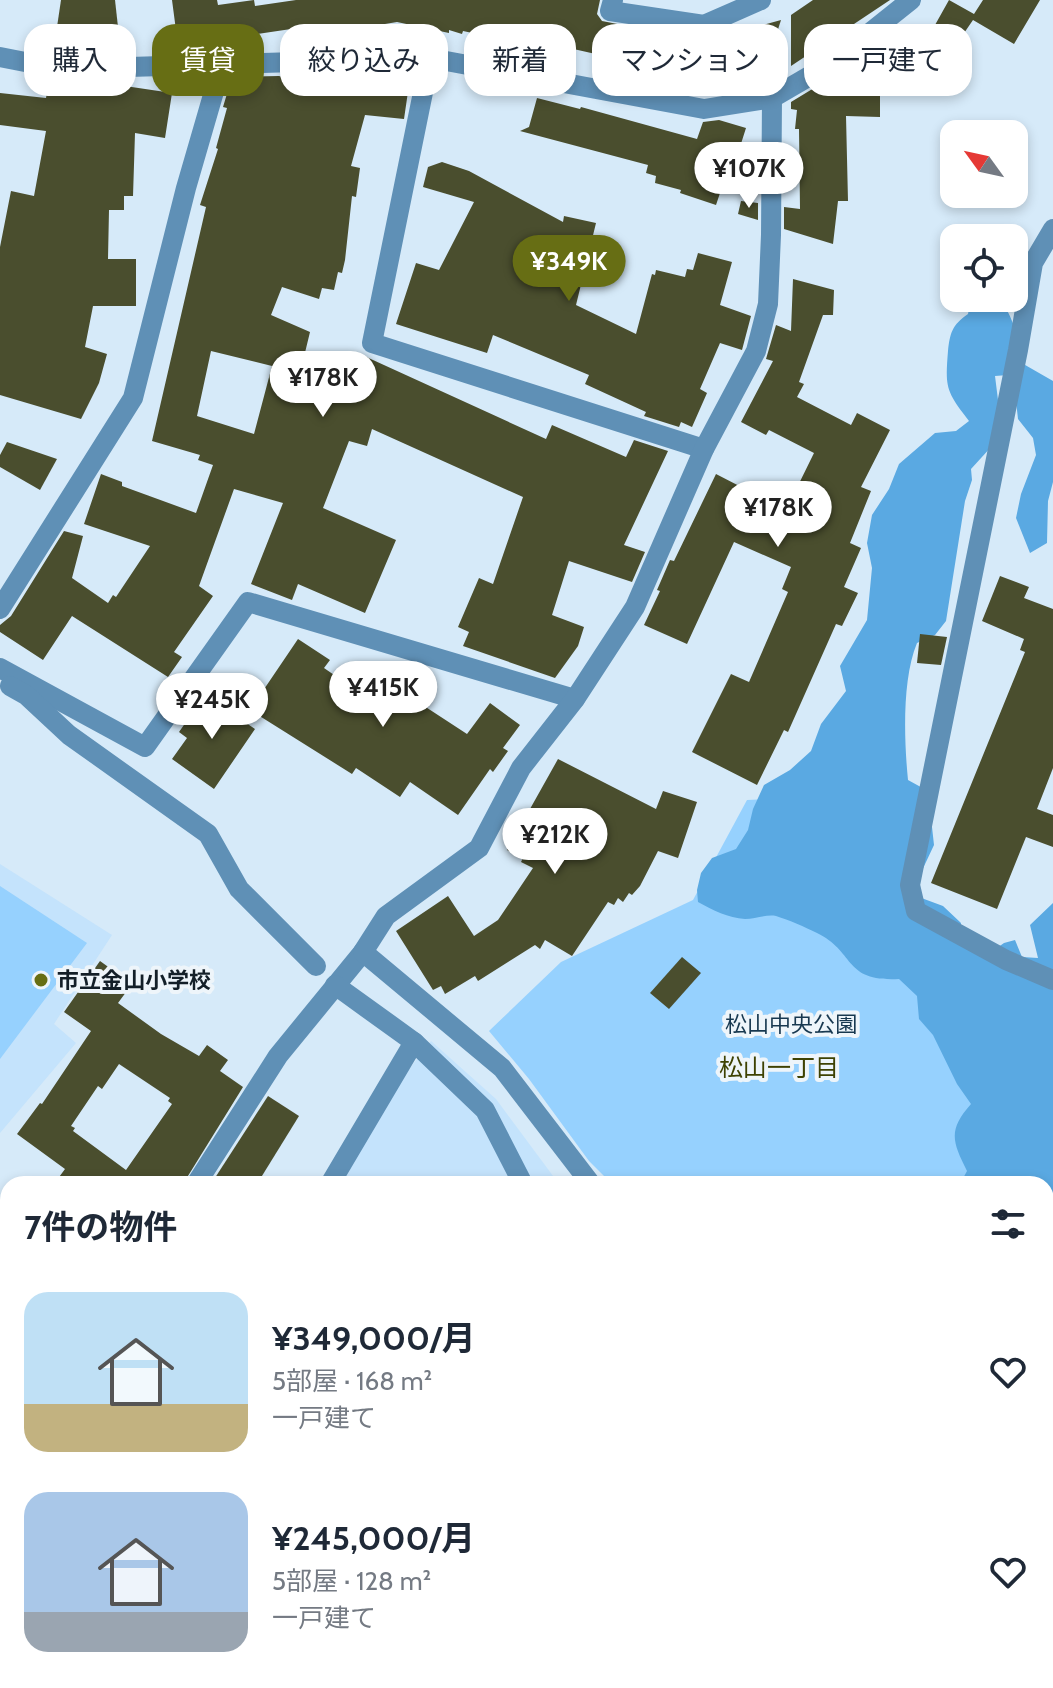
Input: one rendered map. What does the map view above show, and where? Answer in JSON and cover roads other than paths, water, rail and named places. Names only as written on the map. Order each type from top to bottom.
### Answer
[{"type":"street","points":[[613,0],[610,11],[704,25],[761,0]]},
{"type":"street","points":[[448,61],[704,109],[772,98],[832,63],[911,0]]},
{"type":"street","points":[[0,57],[61,69],[152,66]]},
{"type":"street","points":[[0,609],[133,398],[213,96]]},
{"type":"street","points":[[422,96],[372,343],[704,449]]},
{"type":"street","points":[[201,1176],[278,1056],[363,952],[386,916],[479,848],[521,768],[575,699],[635,607],[704,449],[756,351],[768,304],[772,98]]},
{"type":"street","points":[[1053,229],[1033,263],[910,885],[916,911],[1006,960],[1053,980]]},
{"type":"street","points":[[0,668],[145,747],[248,602],[575,699]]},
{"type":"street","points":[[0,680],[26,695],[69,735],[208,834],[239,889],[316,966]]},
{"type":"street","points":[[363,952],[502,1068],[585,1176]]},
{"type":"street","points":[[335,985],[414,1042],[485,1110],[519,1176]]},
{"type":"street","points":[[335,1176],[414,1042]]},
{"type":"place","name":"市立金山小学校","points":[[41,980]]},
{"type":"district","name":"松山一丁目","points":[[779,1068]]},
{"type":"park label","name":"松山中央公園","points":[[791,1024]]}]
